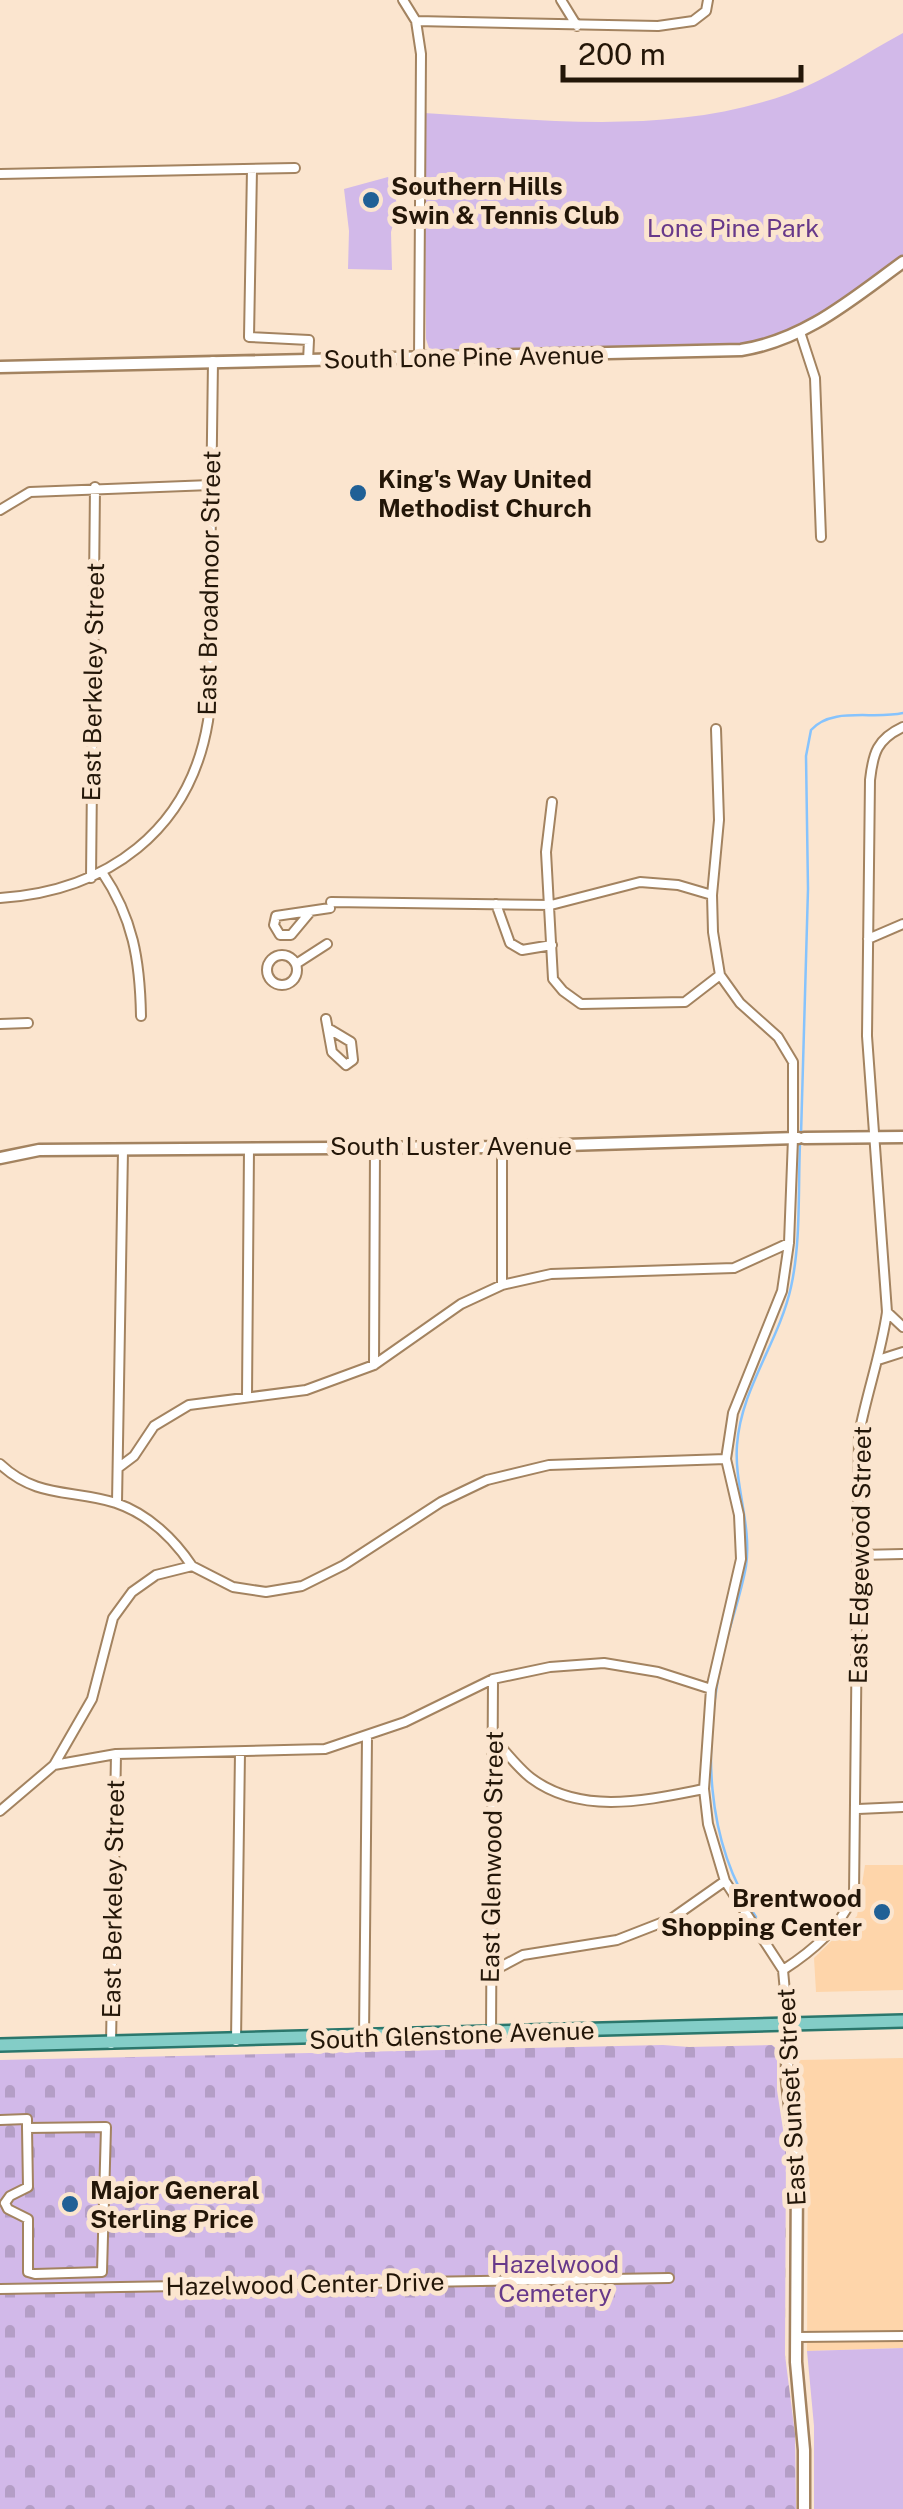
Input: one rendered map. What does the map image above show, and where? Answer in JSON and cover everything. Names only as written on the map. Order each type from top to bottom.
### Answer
[{"type":"main road","name":"South Lone Pine Avenue","points":[[0,367],[729,351],[766,345],[800,332],[903,262]]},
{"type":"main road","name":"South Luster Avenue","points":[[0,1158],[38,1150],[502,1148],[903,1137]]},
{"type":"main road","name":"South Glenstone Avenue","points":[[0,2046],[903,2022]]},
{"type":"main road","name":"East Sunset Street","points":[[788,2025],[787,2078],[797,2169],[796,2337],[804,2509]]},
{"type":"street","points":[[402,0],[416,21],[420,54],[419,359]]},
{"type":"street","points":[[561,0],[577,26]]},
{"type":"street","points":[[416,21],[658,26],[693,21],[706,11],[708,0]]},
{"type":"street","points":[[0,174],[296,168]]},
{"type":"street","points":[[252,169],[250,337],[309,340],[308,361]]},
{"type":"street","points":[[800,332],[816,387],[821,537]]},
{"type":"street","name":"East Broadmoor Street","points":[[0,898],[40,895],[73,886],[121,862],[150,838],[190,782],[208,720],[213,361]]},
{"type":"street","points":[[0,510],[30,492],[211,485]]},
{"type":"street","name":"East Berkeley Street","points":[[91,878],[94,487]]},
{"type":"street","name":"East Edgewood Street","points":[[784,1970],[814,1950],[845,1916],[854,1894],[858,1809],[859,1434],[887,1312],[867,1036],[872,754],[882,739],[903,728]]},
{"type":"street","points":[[552,802],[546,852],[554,980],[581,1004],[686,1002],[720,975],[712,932],[719,820],[716,729]]},
{"type":"street","points":[[102,872],[122,901],[134,942],[141,976],[141,1016]]},
{"type":"street","points":[[311,911],[290,935],[280,935],[274,925],[276,916],[330,905],[551,905],[640,882],[678,885],[712,895]]},
{"type":"street","points":[[496,904],[510,943],[522,950],[552,944]]},
{"type":"street","points":[[868,939],[903,924]]},
{"type":"street","points":[[296,964],[327,944]]},
{"type":"street","points":[[275,956],[287,956],[296,964],[296,976],[289,984],[277,985],[268,977],[267,966],[275,956]]},
{"type":"street","name":"East Sunset Street","points":[[720,975],[740,1003],[778,1036],[793,1062],[798,1138],[782,1291],[733,1413],[726,1458],[739,1515],[741,1559],[711,1689],[704,1789],[708,1824],[726,1881],[784,1970],[788,2025]]},
{"type":"street","points":[[326,1019],[331,1030]]},
{"type":"street","points":[[0,1024],[28,1023]]},
{"type":"street","points":[[374,1364],[376,1146]]},
{"type":"street","points":[[247,1396],[249,1148]]},
{"type":"street","points":[[502,1148],[502,1285]]},
{"type":"street","points":[[117,1504],[123,1150]]},
{"type":"street","points":[[118,1468],[134,1456],[154,1426],[189,1405],[306,1390],[374,1364],[461,1304],[502,1285],[551,1274],[734,1268],[789,1243]]},
{"type":"street","points":[[887,1312],[903,1327]]},
{"type":"street","points":[[878,1360],[903,1352]]},
{"type":"street","points":[[0,1464],[18,1481],[117,1504],[174,1540],[192,1566],[233,1587],[266,1592],[302,1586],[344,1566],[441,1502],[487,1480],[549,1466],[726,1458]]},
{"type":"street","points":[[859,1555],[903,1554]]},
{"type":"street","points":[[0,1811],[54,1765],[92,1699],[112,1618],[132,1592],[156,1575],[192,1566]]},
{"type":"street","points":[[54,1765],[116,1754],[325,1749],[367,1737],[494,1679],[550,1667],[604,1663],[658,1672],[711,1689]]},
{"type":"street","name":"East Glenwood Street","points":[[491,2035],[494,1679]]},
{"type":"street","points":[[364,2038],[367,1737]]},
{"type":"street","points":[[494,1739],[532,1778],[568,1798],[642,1802],[704,1789]]},
{"type":"street","points":[[236,2041],[240,1752]]},
{"type":"street","name":"East Berkeley Street","points":[[111,2044],[116,1754]]},
{"type":"street","points":[[858,1809],[903,1807]]},
{"type":"street","points":[[489,1973],[523,1955],[617,1940],[671,1919],[726,1881]]},
{"type":"street","points":[[0,2120],[106,2127],[102,2272],[28,2272],[28,2219],[2,2203],[28,2187],[27,2123]]},
{"type":"street","name":"Hazelwood Center Drive","points":[[0,2289],[669,2278]]},
{"type":"street","points":[[796,2337],[903,2336]]},
{"type":"shaded area","name":"Brentwood Shopping Center","points":[[865,1865],[903,1865],[903,1990],[816,1992],[814,1958],[857,1916]]},
{"type":"shaded area","points":[[903,2058],[903,2348],[807,2351],[808,2163],[799,2060]]},
{"type":"green space","name":"Lone Pine Park","points":[[903,33],[903,256],[838,305],[803,325],[747,345],[436,351],[429,348],[424,113],[608,122],[699,116],[744,107],[803,88]]},
{"type":"green space","points":[[388,177],[398,206],[391,232],[392,270],[348,269],[344,189]]},
{"type":"green space","name":"Hazelwood Cemetery","points":[[772,2045],[777,2049],[777,2090],[786,2149],[785,2355],[795,2434],[796,2509],[0,2509],[0,2060]]},
{"type":"green space","points":[[903,2348],[903,2509],[814,2509],[814,2426],[807,2351]]},
{"type":"waterway","points":[[801,1135],[808,889],[806,756],[811,730],[830,718],[903,713]]},
{"type":"waterway","points":[[756,1917],[726,1856],[717,1823],[712,1790],[712,1721],[723,1654],[746,1566],[747,1535],[737,1460],[740,1424],[791,1287],[798,1234],[800,1143]]},
{"type":"place","name":"Southern Hills Swin & Tennis Club","points":[[371,200]]},
{"type":"place","name":"King's Way United Methodist Church","points":[[358,493]]},
{"type":"place","name":"Brentwood Shopping Center","points":[[882,1912]]},
{"type":"place","name":"Major General Sterling Price","points":[[70,2204]]}]
